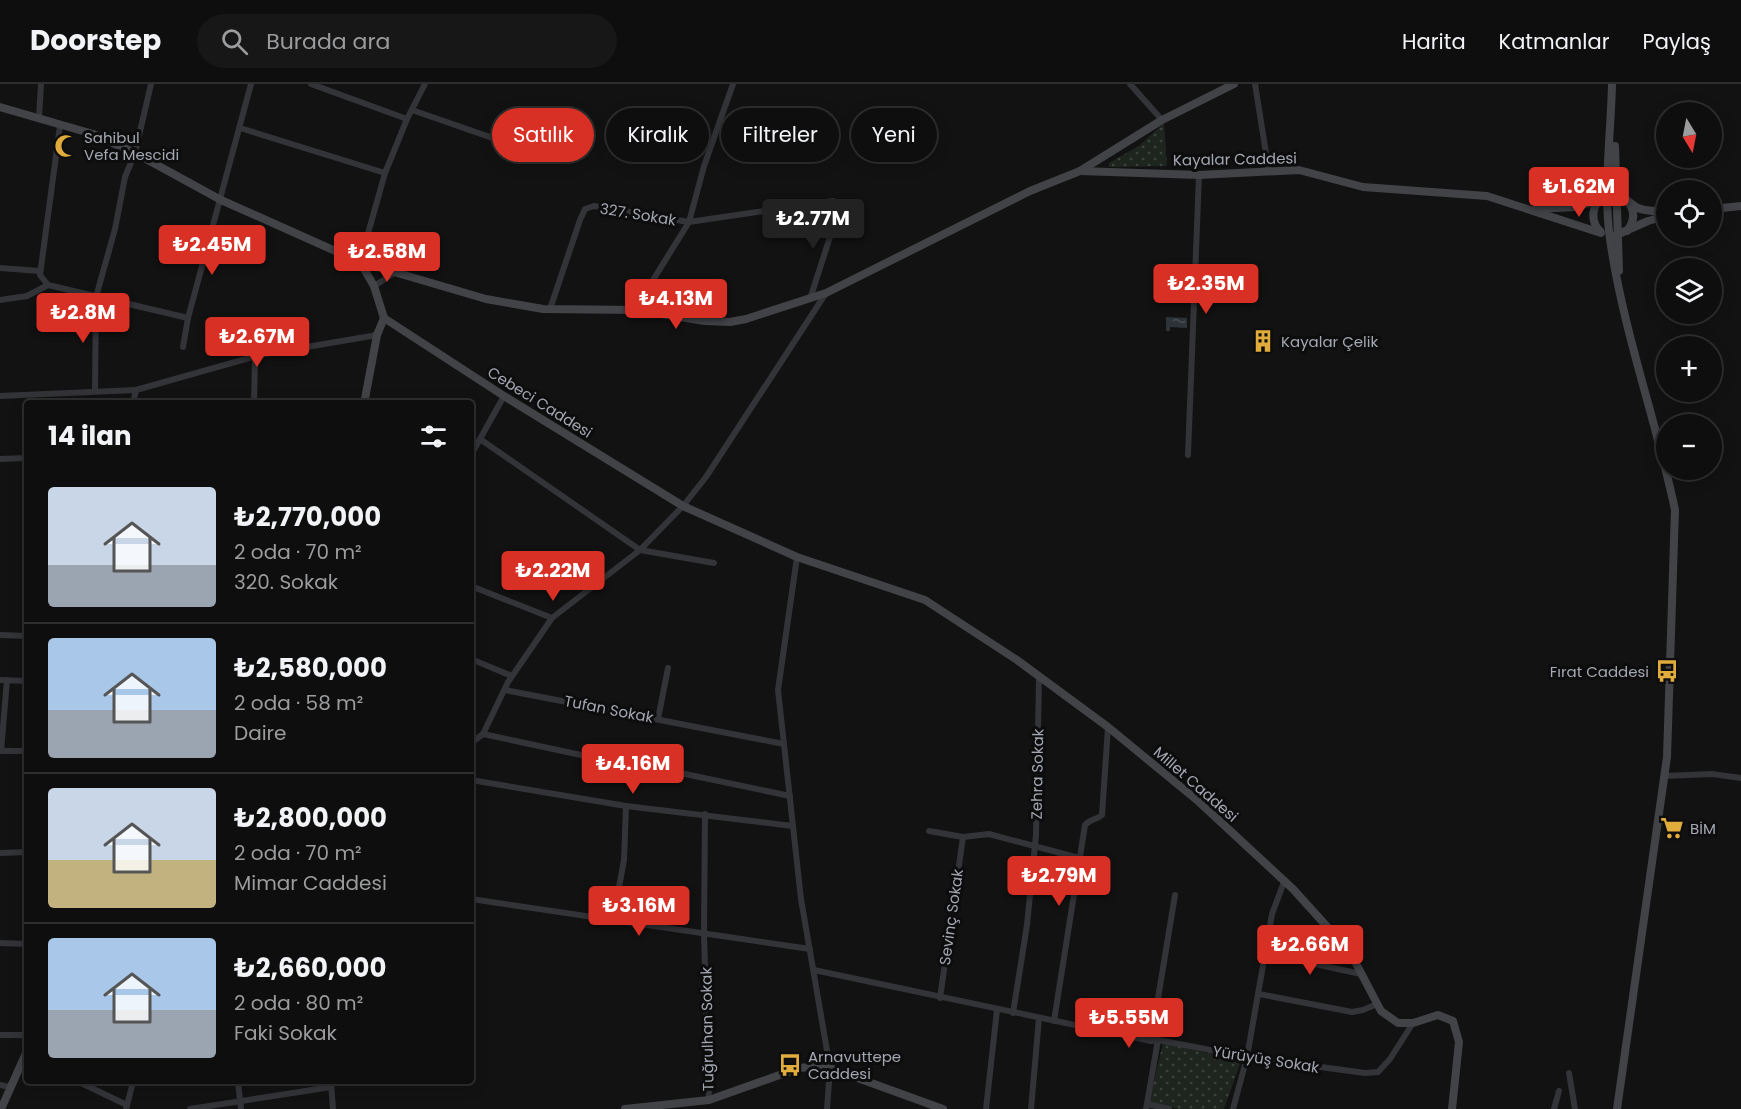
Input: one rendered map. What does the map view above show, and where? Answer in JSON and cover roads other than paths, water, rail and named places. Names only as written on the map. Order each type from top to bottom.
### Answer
[{"type":"street","points":[[39,118],[41,84]]},
{"type":"street","points":[[95,391],[96,297],[116,229],[125,177],[135,153],[151,84]]},
{"type":"street","points":[[183,347],[188,318],[252,84]]},
{"type":"street","points":[[311,84],[407,119]]},
{"type":"street","points":[[365,400],[376,335],[384,318],[374,286],[360,262],[385,173],[407,119],[425,84]]},
{"type":"street","points":[[628,310],[653,280],[689,222],[704,166],[733,84]]},
{"type":"street","points":[[1130,84],[1162,120]]},
{"type":"street","points":[[0,107],[93,134],[135,153],[221,200],[360,262],[486,299],[518,306],[550,309],[628,310],[705,321],[730,322],[826,293],[1030,191],[1080,171],[1162,120],[1234,84]]},
{"type":"street","points":[[1255,84],[1269,172]]},
{"type":"street","points":[[1613,84],[1609,197],[1619,298],[1664,458],[1675,510],[1667,747],[1617,1109]]},
{"type":"street","points":[[412,110],[492,138]]},
{"type":"street","points":[[60,126],[40,275],[48,285],[188,318]]},
{"type":"street","points":[[240,128],[385,173]]},
{"type":"street","name":"Kayalar Caddesi","points":[[1080,171],[1199,175],[1299,170],[1363,187],[1487,196],[1614,234]]},
{"type":"street","points":[[1188,455],[1199,175]]},
{"type":"street","points":[[1609,197],[1596,204],[1592,216],[1596,229],[1614,234],[1656,219]]},
{"type":"street","points":[[1530,209],[1575,207],[1609,197],[1626,200],[1644,210],[1656,211]]},
{"type":"street","points":[[1614,234],[1634,219],[1634,212],[1626,200]]},
{"type":"street","points":[[689,222],[826,201],[839,204],[810,299]]},
{"type":"street","name":"327. Sokak","points":[[550,309],[585,209],[594,206],[689,222]]},
{"type":"street","points":[[1722,208],[1741,206]]},
{"type":"street","points":[[0,268],[39,271]]},
{"type":"street","points":[[374,286],[396,271]]},
{"type":"street","points":[[0,300],[27,296],[48,285]]},
{"type":"street","points":[[474,741],[483,734],[512,676],[552,618],[640,550],[683,506],[706,477],[826,293]]},
{"type":"street","name":"Cebeci Caddesi","points":[[384,318],[504,396],[683,506],[797,557]]},
{"type":"street","points":[[0,396],[135,390],[255,357],[376,335]]},
{"type":"street","points":[[254,400],[255,357]]},
{"type":"street","points":[[134,400],[135,390]]},
{"type":"street","points":[[474,450],[504,396]]},
{"type":"street","points":[[480,439],[640,550],[714,563]]},
{"type":"street","points":[[0,459],[24,458]]},
{"type":"street","points":[[797,557],[778,690],[801,898],[831,1068],[827,1109]]},
{"type":"street","name":"Millet Caddesi","points":[[797,557],[925,600],[1017,660],[1108,727],[1198,801],[1284,882],[1350,952],[1381,1011],[1398,1023],[1413,1023]]},
{"type":"street","points":[[474,587],[552,618]]},
{"type":"street","points":[[0,636],[24,636]]},
{"type":"street","points":[[474,660],[512,676]]},
{"type":"street","points":[[658,719],[668,668]]},
{"type":"street","name":"Zehra Sokak","points":[[1012,1013],[1027,925],[1035,845],[1039,678]]},
{"type":"street","points":[[24,681],[4,680],[1,751],[24,751]]},
{"type":"street","name":"Tufan Sokak","points":[[505,690],[784,744]]},
{"type":"street","points":[[1054,1022],[1085,825],[1089,820],[1102,815],[1108,727]]},
{"type":"street","points":[[483,734],[632,766],[685,774],[790,796]]},
{"type":"street","points":[[1664,776],[1712,774],[1741,778]]},
{"type":"street","points":[[474,781],[626,806],[793,826]]},
{"type":"street","points":[[613,920],[624,860],[626,806]]},
{"type":"street","name":"Tuğrulhan Sokak","points":[[705,814],[704,934],[709,1100]]},
{"type":"street","points":[[929,831],[963,837],[989,834],[1079,858]]},
{"type":"street","name":"Sevinç Sokak","points":[[940,998],[963,837]]},
{"type":"street","points":[[0,853],[24,852]]},
{"type":"street","points":[[1233,1109],[1259,994],[1272,914],[1284,882]]},
{"type":"street","points":[[1169,1109],[1146,1106],[1175,896]]},
{"type":"street","points":[[474,899],[810,949]]},
{"type":"street","points":[[0,943],[24,944]]},
{"type":"street","points":[[1264,953],[1361,974]]},
{"type":"street","name":"Yürüyüş Sokak","points":[[813,970],[1154,1041],[1246,1057],[1365,1073],[1378,1072],[1390,1059],[1413,1023]]},
{"type":"street","points":[[1259,994],[1352,1012],[1377,1004]]},
{"type":"street","points":[[986,1109],[997,1010]]},
{"type":"street","points":[[1413,1023],[1438,1015],[1453,1022],[1459,1042],[1452,1109]]},
{"type":"street","points":[[1031,1109],[1039,1018]]},
{"type":"street","points":[[0,1035],[24,1035]]},
{"type":"street","points":[[1,1109],[5,1086],[24,1059]]},
{"type":"street","points":[[625,1109],[687,1106],[799,1068],[810,1067],[831,1068],[943,1109]]},
{"type":"street","points":[[1569,1073],[1575,1109]]},
{"type":"street","points":[[83,1084],[126,1107],[132,1084]]},
{"type":"street","points":[[238,1084],[241,1106]]},
{"type":"street","points":[[190,1109],[241,1106],[331,1084],[333,1109]]},
{"type":"street","points":[[1554,1109],[1559,1091]]},
{"type":"water","points":[[1166,317],[1187,318],[1187,328],[1170,327],[1170,331],[1166,331]]},
{"type":"place","name":"Sahibul Vefa Mescidi","points":[[66,146]]},
{"type":"place","name":"Kayalar Çelik","points":[[1263,341]]},
{"type":"place","name":"Fırat Caddesi","points":[[1667,671]]},
{"type":"place","name":"BİM","points":[[1672,828]]},
{"type":"place","name":"Arnavuttepe Caddesi","points":[[790,1065]]}]
